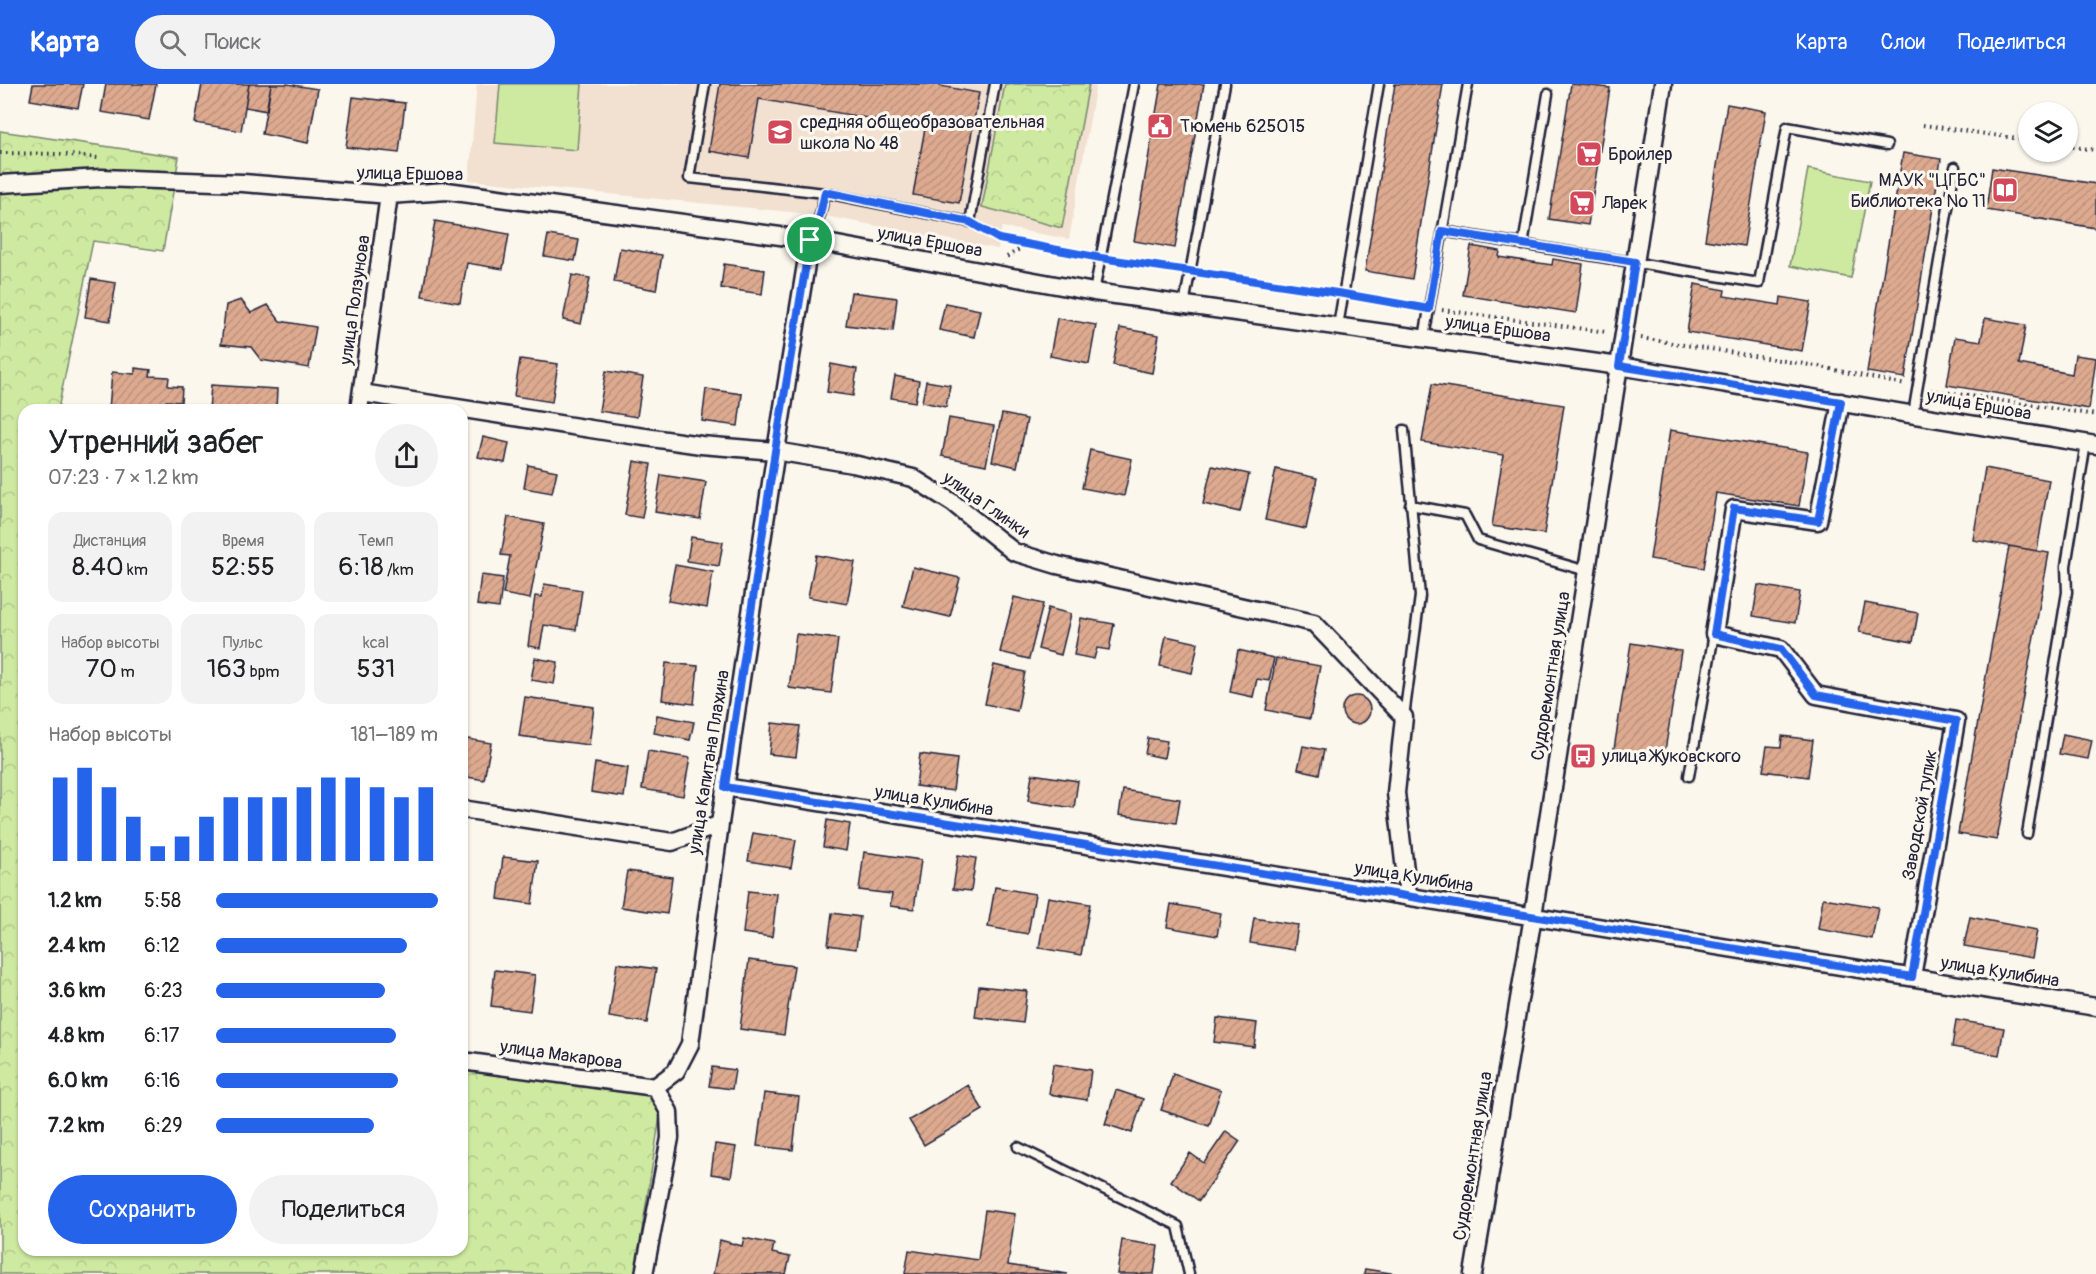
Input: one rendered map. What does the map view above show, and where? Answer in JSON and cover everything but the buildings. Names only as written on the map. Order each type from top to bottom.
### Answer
[{"type":"street","name":"Судоремонтная улица","points":[[1473,1274],[1533,916],[1663,84]]},
{"type":"street","name":"улица Ершова","points":[[0,184],[101,178],[243,183],[389,195],[447,191],[810,240],[1094,292],[1619,366],[2091,444]]},
{"type":"street","name":"улица Ползунова","points":[[360,401],[389,195]]},
{"type":"street","name":"улица Капитана Плахина","points":[[655,1087],[676,1071],[690,1044],[718,825],[810,240]]},
{"type":"street","name":"улица Глинки","points":[[360,401],[384,404]]},
{"type":"street","points":[[1714,634],[1734,508],[1818,521],[1841,402]]},
{"type":"street","name":"улица Глинки","points":[[468,415],[701,445],[775,451],[853,464],[913,478],[953,503],[1014,552],[1057,565],[1314,622],[1404,717]]},
{"type":"street","name":"Заводской тупик","points":[[1714,634],[1781,649],[1816,695],[1956,721],[1912,977]]},
{"type":"street","points":[[1404,717],[1396,793],[1408,896]]},
{"type":"street","name":"улица Кулибина","points":[[725,787],[2096,1007]]},
{"type":"street","points":[[468,810],[672,842],[718,825]]},
{"type":"street","name":"улица Макарова","points":[[468,1062],[655,1087]]},
{"type":"street","points":[[644,1274],[670,1138],[669,1112],[655,1087]]},
{"type":"lane","points":[[705,84],[689,178],[825,192],[970,222],[995,84]]},
{"type":"lane","points":[[1094,292],[1134,84]]},
{"type":"lane","points":[[1184,305],[1226,84]]},
{"type":"lane","points":[[1338,326],[1380,84]]},
{"type":"lane","points":[[1424,338],[1468,84]]},
{"type":"lane","points":[[1523,245],[1548,94]]},
{"type":"lane","points":[[1442,231],[1759,283],[1787,127],[1887,145]]},
{"type":"lane","points":[[1913,414],[1955,167]]},
{"type":"lane","points":[[810,240],[820,215],[825,192]]},
{"type":"lane","points":[[1404,430],[1420,596],[1404,717]]},
{"type":"lane","points":[[2027,834],[2067,592],[2066,566],[2091,444]]},
{"type":"lane","points":[[1410,505],[1465,515],[1478,540],[1587,571]]},
{"type":"lane","points":[[1689,776],[1714,634]]},
{"type":"lane","points":[[1018,1147],[1178,1226],[1189,1274]]},
{"type":"path","points":[[1923,125],[2018,139]]},
{"type":"path","points":[[2078,148],[2096,150]]},
{"type":"path","points":[[970,222],[999,239],[1101,258],[1429,309],[1624,335],[1816,366],[1917,388],[2096,415]]},
{"type":"shaded area","name":"средняя общеобразовательная школа № 48","points":[[477,84],[1096,84],[1069,239],[1002,227],[998,249],[820,215],[469,180]]},
{"type":"green space","points":[[500,84],[582,84],[577,150],[495,143]]},
{"type":"green space","points":[[1005,84],[1089,84],[1062,228],[982,207]]},
{"type":"green space","points":[[0,131],[179,157],[163,251],[93,241],[59,404],[18,404],[18,1256],[468,1256],[468,1067],[650,1093],[661,1110],[635,1274],[0,1274]]},
{"type":"green space","points":[[1808,169],[1870,181],[1851,278],[1790,266]]},
{"type":"place","name":"Тюмень 625015","points":[[1160,126]]},
{"type":"place","name":"средняя общеобразовательная школа № 48","points":[[780,132]]},
{"type":"place","name":"Бройлер","points":[[1589,154]]},
{"type":"place","name":"МАУК \"ЦГБС\" Библиотека № 11","points":[[2005,190]]},
{"type":"place","name":"Ларек","points":[[1582,203]]},
{"type":"place","name":"улица Жуковского","points":[[1583,756]]},
{"type":"route","points":[[825,192],[970,222],[999,239],[1101,258],[1429,309],[1442,231],[1635,262],[1619,366],[1841,402],[1818,521],[1734,508],[1714,634],[1781,649],[1816,695],[1956,721],[1912,977],[725,787],[775,451],[810,240],[820,215],[825,192]]}]
